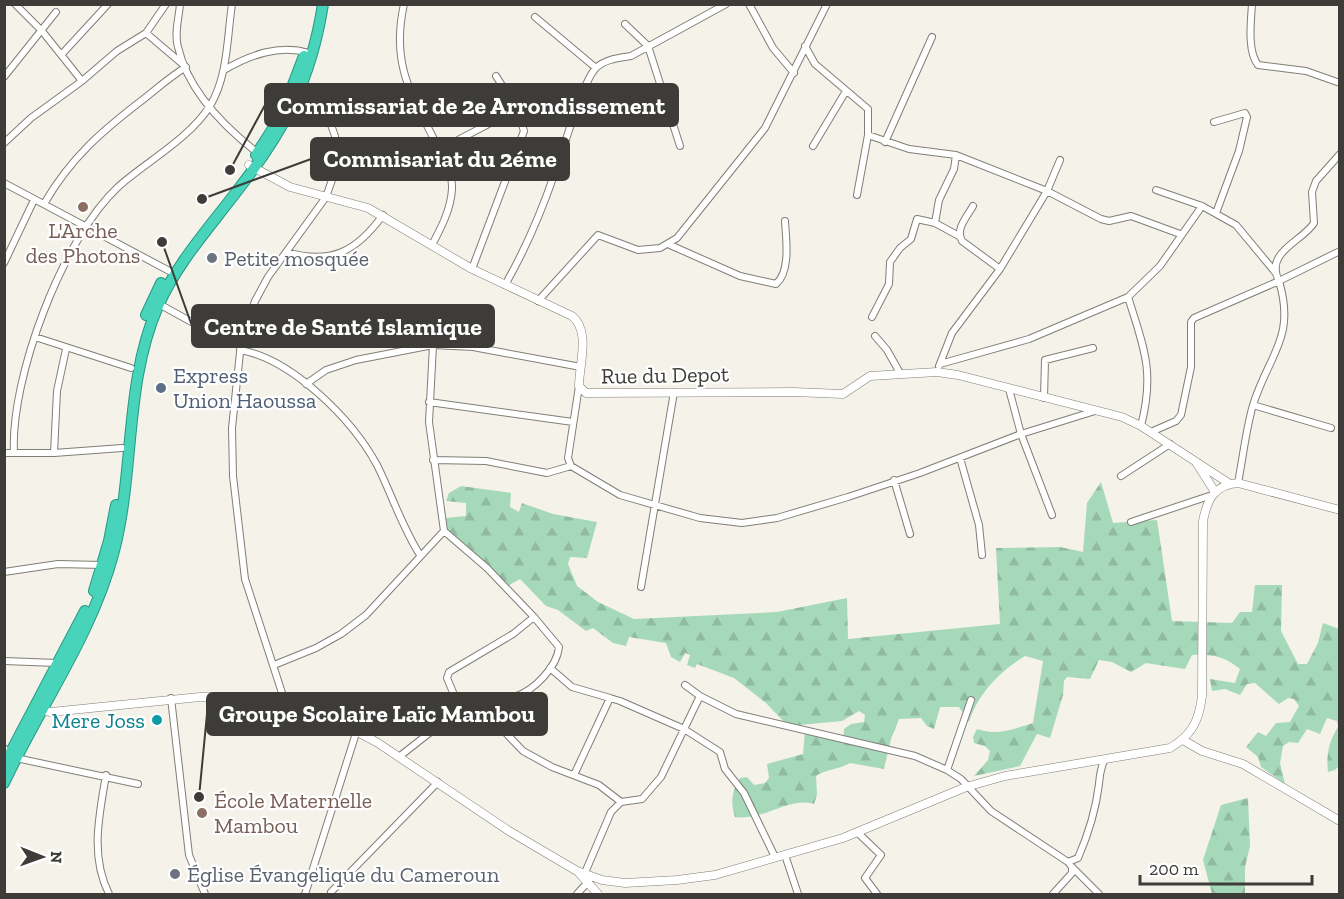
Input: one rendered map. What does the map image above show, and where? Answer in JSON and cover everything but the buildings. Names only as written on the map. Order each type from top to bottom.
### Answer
[{"type":"highway","points":[[260,155],[281,116],[309,53],[315,4]]},
{"type":"highway","points":[[125,449],[138,369],[172,272],[186,243],[252,167],[285,123],[298,98],[323,4]]},
{"type":"highway","points":[[4,783],[9,756],[60,665],[106,569],[117,522],[131,368],[148,311],[172,272]]},
{"type":"street","points":[[15,4],[42,31],[82,81]]},
{"type":"street","points":[[62,54],[108,4]]},
{"type":"street","points":[[4,143],[31,118],[82,81],[117,51],[146,33],[166,4]]},
{"type":"street","points":[[180,4],[177,45],[186,67],[209,108],[260,155]]},
{"type":"street","points":[[14,453],[16,401],[23,371],[76,241],[117,189],[181,137],[209,108],[224,70],[232,4]]},
{"type":"street","points":[[404,4],[398,39],[401,64],[414,101],[447,163],[452,189],[444,221],[432,245]]},
{"type":"street","points":[[505,285],[526,245],[554,178],[585,88],[596,68],[613,58],[631,56],[726,4]]},
{"type":"street","points":[[749,4],[773,48],[794,73]]},
{"type":"street","points":[[670,245],[765,128],[827,4]]},
{"type":"street","points":[[1252,4],[1251,30],[1254,60],[1258,65],[1306,71],[1340,83]]},
{"type":"street","points":[[4,77],[56,12]]},
{"type":"street","points":[[535,17],[596,68]]},
{"type":"street","points":[[625,24],[648,46],[680,146]]},
{"type":"street","points":[[146,33],[186,67]]},
{"type":"street","points":[[885,142],[932,37]]},
{"type":"street","points":[[805,46],[814,64],[868,109],[868,135],[857,195]]},
{"type":"street","points":[[224,70],[240,59],[253,55],[287,49],[309,53]]},
{"type":"street","points":[[44,204],[74,160],[106,126],[186,67]]},
{"type":"street","points":[[471,268],[523,137],[523,122],[496,76]]},
{"type":"street","points":[[813,146],[846,91]]},
{"type":"street","points":[[284,699],[251,601],[238,537],[232,428],[240,347],[255,301],[286,252],[326,197],[336,164],[335,136],[325,114],[298,98]]},
{"type":"street","points":[[439,150],[479,127],[517,110]]},
{"type":"street","points":[[1214,122],[1245,113],[1247,117],[1239,151],[1216,213]]},
{"type":"street","points":[[868,135],[885,142],[956,155],[1047,191],[1101,219],[1109,221],[1131,216],[1180,234]]},
{"type":"street","points":[[1275,272],[1277,260],[1282,251],[1314,223],[1314,187],[1340,154]]},
{"type":"street","points":[[935,223],[939,200],[954,169],[956,155]]},
{"type":"street","points":[[938,368],[952,333],[1000,269],[1047,191],[1060,160]]},
{"type":"street","name":"Rue du Depot","points":[[252,167],[290,187],[368,208],[471,268],[572,316],[580,325],[579,386],[586,393],[595,395],[674,392],[843,394],[870,376],[938,368],[1009,389],[1122,417],[1141,426],[1196,462],[1207,466],[1234,483]]},
{"type":"street","points":[[4,183],[172,272]]},
{"type":"street","points":[[1156,190],[1202,206],[1236,225],[1275,272],[1286,304],[1286,323],[1253,405],[1234,483]]},
{"type":"street","points":[[4,263],[34,200]]},
{"type":"street","points":[[959,236],[960,228],[973,206]]},
{"type":"street","points":[[938,368],[1029,339],[1128,297],[1160,266],[1180,234],[1202,206]]},
{"type":"street","points":[[286,252],[321,258],[339,255],[369,235],[383,216]]},
{"type":"street","points":[[872,317],[889,284],[890,262],[900,248],[911,239],[915,221],[919,219],[935,223],[959,236],[962,241],[1000,269]]},
{"type":"street","points":[[538,301],[598,235],[638,250],[670,245],[740,276],[776,284],[783,272],[786,256],[785,221]]},
{"type":"street","points":[[1151,432],[1181,416],[1191,367],[1191,322],[1194,318],[1279,281],[1340,251]]},
{"type":"street","points":[[1128,297],[1149,369],[1148,398],[1141,426]]},
{"type":"street","points":[[159,304],[263,357],[306,384],[364,444],[420,555]]},
{"type":"street","points":[[875,336],[887,350],[900,373]]},
{"type":"street","points":[[35,337],[66,349],[131,368]]},
{"type":"street","points":[[306,384],[326,369],[356,360],[433,345],[473,346],[581,368]]},
{"type":"street","points":[[400,756],[460,709],[489,696],[512,698],[536,684],[558,657],[559,646],[487,568],[444,531],[433,460],[429,402],[433,345]]},
{"type":"street","points":[[1044,398],[1045,360],[1092,348]]},
{"type":"street","points":[[54,453],[57,391],[66,349]]},
{"type":"street","points":[[579,386],[568,458],[571,466],[620,495],[700,518],[742,523],[777,518],[960,458],[1021,434],[1095,411]]},
{"type":"street","points":[[1009,389],[1021,434],[1052,515]]},
{"type":"street","points":[[641,587],[674,392]]},
{"type":"street","points":[[429,402],[573,422]]},
{"type":"street","points":[[1253,405],[1331,428]]},
{"type":"street","points":[[1121,476],[1170,444]]},
{"type":"street","points":[[4,453],[125,449]]},
{"type":"street","points":[[960,458],[979,525],[982,555]]},
{"type":"street","points":[[433,460],[486,461],[547,473],[571,466]]},
{"type":"street","points":[[583,877],[625,883],[715,875],[857,832],[966,787],[1005,776],[1170,748],[1183,740],[1200,717],[1203,651],[1203,521],[1212,494],[1196,462]]},
{"type":"street","points":[[894,480],[910,534]]},
{"type":"street","points":[[1131,522],[1212,494],[1234,483],[1340,510]]},
{"type":"street","points":[[274,665],[316,648],[341,634],[366,615],[420,555],[430,549],[444,531]]},
{"type":"street","points":[[4,572],[58,564],[106,569]]},
{"type":"street","points":[[460,709],[447,678],[449,672],[534,617]]},
{"type":"street","points":[[4,660],[60,665]]},
{"type":"street","points":[[550,668],[572,687],[609,698],[684,729],[720,752],[725,769],[744,793],[775,857]]},
{"type":"street","points":[[685,685],[700,696],[736,714],[915,756],[947,770],[961,779],[966,787],[991,811],[1070,864],[1099,894]]},
{"type":"street","points":[[577,894],[611,812],[621,802],[642,799],[661,777],[700,696]]},
{"type":"street","points":[[36,710],[171,698],[267,697],[308,705],[357,730],[400,756],[509,831],[583,877],[598,894]]},
{"type":"street","points":[[171,698],[189,855],[205,894]]},
{"type":"street","points":[[574,775],[609,698]]},
{"type":"street","points":[[483,699],[500,726],[523,751],[552,767],[599,785],[621,802]]},
{"type":"street","points":[[947,770],[971,700]]},
{"type":"street","points":[[305,894],[357,730]]},
{"type":"street","points":[[1183,740],[1202,752],[1243,764],[1340,821]]},
{"type":"street","points":[[9,756],[138,784]]},
{"type":"street","points":[[1070,864],[1078,858],[1088,835],[1100,784],[1099,773],[1104,761]]},
{"type":"street","points":[[105,775],[97,833],[97,855],[100,875],[109,894]]},
{"type":"street","points":[[331,892],[438,782]]},
{"type":"street","points":[[857,832],[880,855],[865,878],[876,894]]},
{"type":"street","points":[[785,855],[798,894]]},
{"type":"street","points":[[1054,894],[1072,873],[1070,864]]},
{"type":"green space","points":[[1101,482],[1113,523],[1157,520],[1172,621],[1232,623],[1240,612],[1252,612],[1255,585],[1282,585],[1281,631],[1298,664],[1307,664],[1318,643],[1323,623],[1339,629],[1339,766],[1335,770],[1328,772],[1327,760],[1330,743],[1338,727],[1337,721],[1327,718],[1320,734],[1307,729],[1298,743],[1289,742],[1283,746],[1280,763],[1285,784],[1261,767],[1258,757],[1246,747],[1258,732],[1266,736],[1276,723],[1290,722],[1299,706],[1294,699],[1288,698],[1279,704],[1255,683],[1247,684],[1240,695],[1225,689],[1212,691],[1210,679],[1235,683],[1240,669],[1223,659],[1192,655],[1185,669],[1146,663],[1131,672],[1112,662],[1099,660],[1090,679],[1067,677],[1064,681],[1063,695],[1050,738],[1037,734],[1020,766],[974,776],[988,760],[990,751],[985,746],[974,743],[973,737],[977,729],[998,732],[1033,723],[1043,661],[1025,656],[991,684],[978,702],[969,722],[959,707],[940,707],[934,729],[927,726],[921,718],[899,719],[891,739],[884,769],[850,763],[816,776],[817,795],[814,804],[795,803],[756,816],[735,817],[733,797],[740,778],[747,777],[754,785],[765,783],[769,778],[767,764],[803,754],[805,732],[843,740],[844,729],[851,724],[864,722],[865,715],[859,711],[842,721],[788,726],[766,703],[734,678],[697,664],[695,668],[687,665],[690,655],[685,653],[680,662],[671,657],[666,643],[629,637],[626,646],[613,643],[593,628],[586,631],[558,610],[546,606],[520,579],[506,587],[447,539],[445,518],[466,516],[466,503],[446,501],[449,493],[461,486],[511,493],[510,507],[519,512],[522,503],[553,514],[597,522],[587,558],[570,557],[568,564],[577,586],[598,602],[634,619],[777,612],[847,598],[848,639],[1000,624],[996,548],[1060,547],[1083,552],[1087,503]]},
{"type":"green space","points":[[1248,798],[1250,846],[1245,867],[1245,894],[1212,894],[1203,860],[1221,805]]},
{"type":"place","name":"Commissariat de 2e Arrondissement","points":[[230,170]]},
{"type":"place","name":"Commisariat du 2éme","points":[[202,199]]},
{"type":"place","name":"L'Arche des Photons","points":[[83,207]]},
{"type":"place","name":"Centre de Santé Islamique","points":[[162,242]]},
{"type":"place","name":"Petite mosquée","points":[[212,258]]},
{"type":"place","name":"Express Union Haoussa","points":[[161,388]]},
{"type":"place","name":"Mere Joss","points":[[157,720]]},
{"type":"place","name":"Groupe Scolaire Laïc Mambou","points":[[199,797]]},
{"type":"place","name":"École Maternelle Mambou","points":[[202,813]]},
{"type":"place","name":"Église Évangelique du Cameroun","points":[[175,874]]}]
